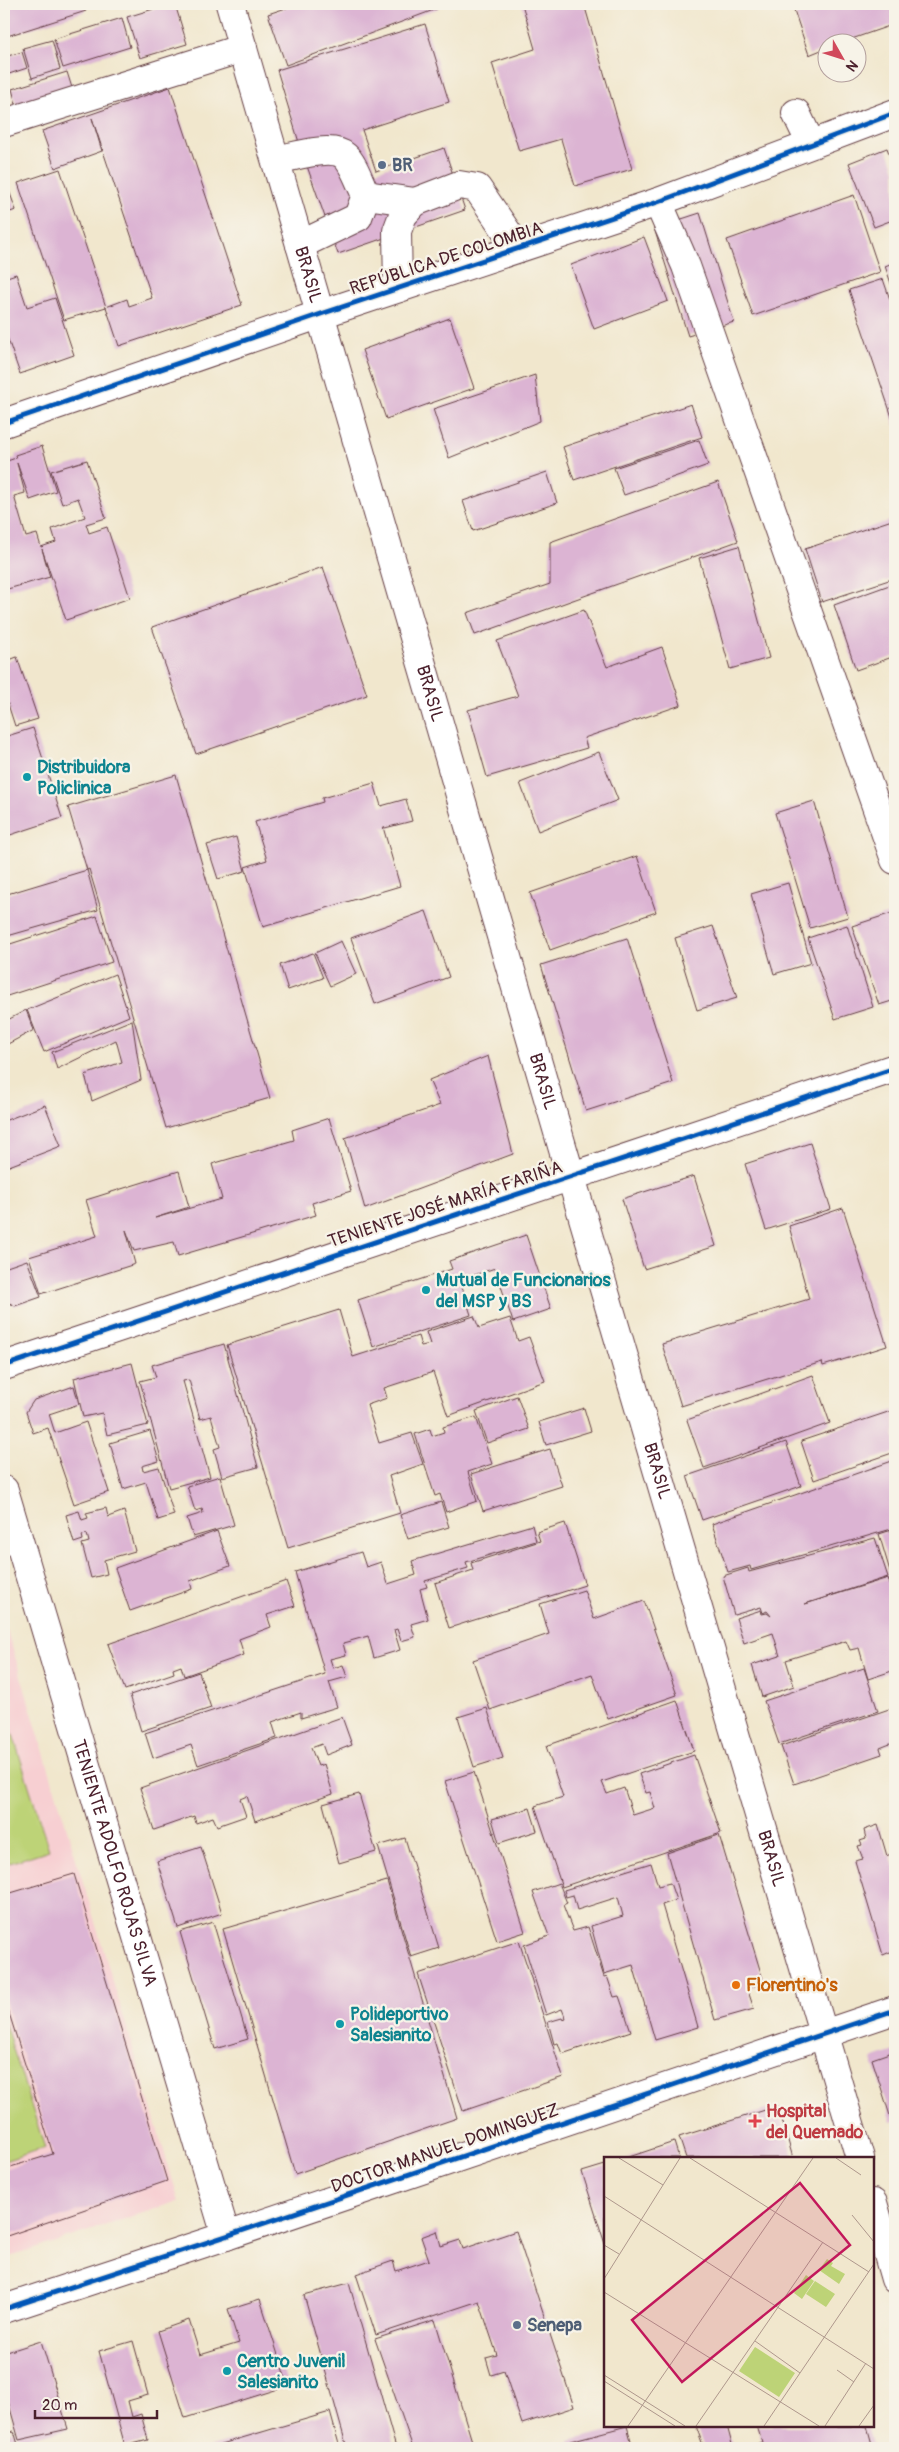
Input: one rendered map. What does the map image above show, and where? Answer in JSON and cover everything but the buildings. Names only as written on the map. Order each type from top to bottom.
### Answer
[{"type":"street","name":"BRASIL","points":[[230,4],[571,1177],[860,2157]]},
{"type":"street","points":[[4,123],[243,48]]},
{"type":"street","points":[[796,113],[811,144]]},
{"type":"street","name":"REPÚBLICA DE COLOMBIA","points":[[4,423],[320,314],[658,202],[895,113]]},
{"type":"street","points":[[276,160],[327,150],[337,152],[346,157],[366,195],[358,216],[300,245]]},
{"type":"street","points":[[398,288],[396,231],[403,215],[415,202],[459,185],[477,188],[518,248]]},
{"type":"street","points":[[366,195],[415,202]]},
{"type":"street","points":[[658,202],[686,266],[895,860]]},
{"type":"street","name":"TENIENTE JOSÉ MARÍA FARIÑA","points":[[4,1366],[895,1068]]},
{"type":"street","name":"TENIENTE ADOLFO ROJAS SILVA","points":[[4,1490],[226,2236]]},
{"type":"street","name":"DOCTOR MANUEL DOMINGUEZ","points":[[4,2309],[895,2010]]},
{"type":"street","points":[[874,2206],[895,2279]]},
{"type":"shaded area","points":[[4,1620],[179,2201],[4,2259]]},
{"type":"green space","points":[[4,1706],[49,1850],[4,1865]]},
{"type":"green space","points":[[4,2021],[45,2148],[4,2161]]},
{"type":"cycle path","points":[[4,423],[321,314],[658,202],[895,113]]},
{"type":"cycle path","points":[[4,1366],[895,1068]]},
{"type":"cycle path","points":[[4,2309],[895,2010]]},
{"type":"place","name":"BR","points":[[382,165]]},
{"type":"place","name":"Distribuidora Policlinica","points":[[27,777]]},
{"type":"place","name":"Mutual de Funcionarios del MSP y BS","points":[[426,1290]]},
{"type":"place","name":"Florentino's","points":[[736,1985]]},
{"type":"place","name":"Polideportivo Salesianito","points":[[340,2024]]},
{"type":"place","name":"Hospital del Quemado","points":[[755,2121]]},
{"type":"place","name":"Senepa","points":[[517,2325]]},
{"type":"place","name":"Centro Juvenil Salesianito","points":[[227,2371]]}]
